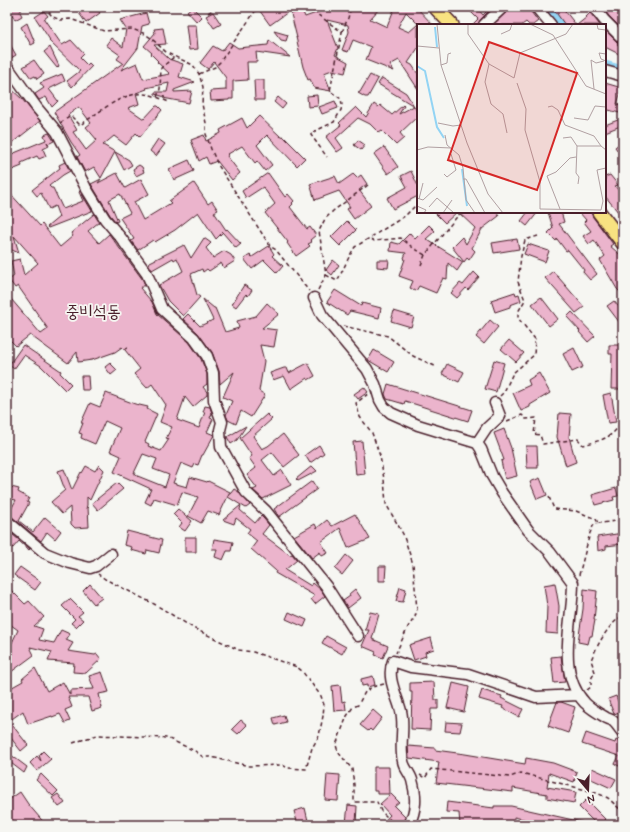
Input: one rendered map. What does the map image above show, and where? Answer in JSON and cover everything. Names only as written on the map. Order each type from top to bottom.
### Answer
[{"type":"main road","points":[[435,7],[451,24]]},
{"type":"main road","points":[[600,213],[623,244]]},
{"type":"street","points":[[485,24],[503,7]]},
{"type":"street","points":[[536,7],[550,24]]},
{"type":"street","points":[[594,7],[604,20],[623,39]]},
{"type":"street","points":[[7,66],[24,92],[57,132],[86,188],[105,219],[121,238],[146,274],[162,309],[194,338],[207,356],[213,373],[214,400],[222,422],[220,430],[221,447],[246,492],[266,511],[326,586],[358,636]]},
{"type":"street","points":[[606,71],[623,76]]},
{"type":"street","points":[[314,298],[327,322],[367,369],[384,407],[391,413],[418,425],[477,444],[481,449],[492,476],[502,494],[528,530],[550,552],[573,583],[568,634],[568,654],[570,672],[575,689],[586,704],[596,712],[613,721],[623,733]]},
{"type":"street","points":[[477,444],[487,428],[500,416],[495,403]]},
{"type":"street","points":[[7,521],[45,553],[70,564],[90,568],[96,566],[111,554]]},
{"type":"street","points":[[409,825],[416,805],[412,780],[402,760],[402,713],[392,682],[390,668],[393,661],[411,666],[468,674],[536,697],[578,695]]},
{"type":"path","points":[[44,7],[53,17],[61,20],[70,19],[104,32],[132,29],[143,33],[167,52],[193,65],[199,74],[203,87],[202,104],[206,123],[206,134],[218,166],[270,246],[276,250],[314,298],[326,275],[319,231],[325,219],[333,211],[368,185]]},
{"type":"path","points":[[208,13],[218,7]]},
{"type":"path","points":[[199,74],[215,67],[220,62],[258,7]]},
{"type":"path","points":[[308,7],[342,32]]},
{"type":"path","points":[[327,158],[310,135],[311,133],[334,122],[341,110],[342,105],[340,99],[330,91],[342,32],[351,7]]},
{"type":"path","points":[[157,97],[160,89],[161,68],[175,56]]},
{"type":"path","points":[[52,127],[71,116],[80,125],[117,100],[134,94],[144,94],[169,102]]},
{"type":"path","points":[[326,275],[337,281],[355,247],[406,216],[417,204]]},
{"type":"path","points":[[421,265],[425,255],[460,213]]},
{"type":"path","points":[[495,403],[504,392],[513,373],[534,355],[535,339],[518,318],[518,312],[525,300],[518,282],[521,256],[525,240],[538,236]]},
{"type":"path","points":[[371,238],[374,241],[401,238],[425,255]]},
{"type":"path","points":[[327,322],[334,322],[352,328],[388,336],[413,356],[437,367]]},
{"type":"path","points":[[376,388],[356,404],[360,417],[372,432],[380,456],[386,504],[405,539],[413,564],[417,610],[393,661]]},
{"type":"path","points":[[503,422],[522,415],[526,419],[536,418],[534,434],[540,435],[543,444],[578,439],[583,445],[609,437],[617,430],[623,417]]},
{"type":"path","points":[[549,497],[554,509],[576,511],[596,519],[598,523]]},
{"type":"path","points":[[573,583],[578,578],[591,529],[594,524],[623,520]]},
{"type":"path","points":[[73,743],[97,735],[167,738],[195,751],[203,757],[211,757],[249,766],[283,765],[287,768],[306,769],[312,748],[319,736],[323,716],[324,705],[321,696],[302,671],[297,667],[253,652],[239,650],[195,629],[156,605],[105,579],[90,568]]},
{"type":"path","points":[[578,695],[591,687],[591,679],[595,672],[591,660],[610,627],[623,616]]},
{"type":"path","points":[[392,682],[372,687],[365,692],[358,705],[353,707],[347,716],[336,745],[338,752],[352,769],[354,802],[377,802],[380,811],[395,825]]},
{"type":"path","points":[[407,770],[425,778],[431,768],[510,777],[521,773],[596,793],[608,798],[623,812]]},
{"type":"building","points":[[8,7],[23,7],[20,12],[22,16],[15,20]]},
{"type":"building","points":[[87,7],[96,7],[100,13],[86,23],[79,13]]},
{"type":"building","points":[[192,7],[202,17],[197,22],[187,11]]},
{"type":"building","points":[[257,7],[295,7],[270,25]]},
{"type":"building","points":[[317,7],[381,7],[370,19],[387,27],[395,7],[416,7],[432,24],[418,24],[406,12],[398,27],[409,32],[417,25],[417,50],[408,63],[412,65],[417,72],[417,87],[399,60],[390,65],[394,71],[366,60],[371,47],[353,40],[348,52],[342,50],[349,32],[348,25],[327,20],[338,48],[335,55],[348,62],[345,73],[332,70],[324,73],[331,91],[314,88],[310,79],[308,80],[303,67],[291,14],[302,10],[305,17],[319,12]]},
{"type":"building","points":[[466,7],[476,7],[483,15],[489,9],[490,10],[480,20],[478,24],[473,24],[478,19]]},
{"type":"building","points":[[512,7],[519,7],[523,12],[528,8],[538,21],[534,24],[528,24],[526,22],[523,24],[494,24]]},
{"type":"building","points":[[552,7],[562,7],[575,24],[564,24]]},
{"type":"building","points":[[602,7],[623,7],[623,30],[609,16]]},
{"type":"building","points":[[44,11],[48,16],[44,19],[62,45],[71,40],[84,54],[80,58],[87,65],[89,63],[92,66],[72,87],[67,81],[80,71],[49,41],[50,40],[35,17]]},
{"type":"building","points":[[213,12],[221,24],[214,28],[206,16]]},
{"type":"building","points":[[146,13],[149,24],[142,26],[138,48],[121,70],[137,63],[143,79],[170,74],[157,62],[158,61],[151,54],[152,53],[144,46],[155,33],[154,29],[163,28],[166,44],[154,45],[169,59],[183,64],[179,77],[195,82],[174,90],[174,92],[192,91],[189,103],[163,98],[165,97],[155,94],[155,92],[167,92],[169,83],[146,88],[147,89],[136,93],[139,104],[128,108],[144,119],[156,106],[162,110],[140,137],[136,133],[126,145],[114,136],[103,145],[129,160],[132,165],[124,170],[115,152],[101,178],[94,167],[85,172],[77,157],[80,155],[54,112],[123,63],[117,59],[120,55],[106,45],[111,38],[123,47],[126,29],[120,20]],"holes":[[[79,107],[91,123],[86,127],[97,140],[86,150],[73,132],[77,130],[68,115]]]},
{"type":"building","points":[[590,13],[599,24],[578,24]]},
{"type":"building","points":[[27,23],[35,43],[31,45],[21,27]]},
{"type":"building","points":[[186,25],[196,25],[198,49],[189,50]]},
{"type":"building","points":[[274,31],[288,35],[286,41],[281,40]]},
{"type":"building","points":[[606,31],[618,43],[617,44],[623,47],[623,56],[606,48]]},
{"type":"building","points":[[7,39],[16,55],[8,60],[7,60]]},
{"type":"building","points":[[269,40],[290,57],[256,52],[257,62],[247,62],[248,80],[233,81],[233,99],[211,101],[210,91],[226,90],[226,78],[214,62],[208,69],[200,63],[213,46],[222,51],[229,42],[238,48],[268,45]]},
{"type":"building","points":[[50,47],[59,66],[57,68],[44,52]]},
{"type":"building","points":[[34,60],[44,74],[37,79],[35,76],[31,78],[23,67]]},
{"type":"building","points":[[62,74],[65,81],[49,89],[58,101],[52,107],[46,97],[39,100],[35,94],[44,88],[40,83]]},
{"type":"building","points":[[370,75],[378,79],[368,97],[365,97],[358,93]]},
{"type":"building","points":[[382,78],[406,93],[414,106],[378,84]]},
{"type":"building","points":[[254,80],[264,80],[264,100],[255,100]]},
{"type":"building","points":[[606,83],[622,88],[617,104],[623,105],[623,114],[606,109]]},
{"type":"building","points":[[7,85],[22,99],[40,121],[7,147]]},
{"type":"building","points":[[317,95],[318,106],[308,107],[307,96]]},
{"type":"building","points":[[278,97],[286,104],[282,109],[274,102]]},
{"type":"building","points":[[335,101],[338,108],[322,114],[319,107]]},
{"type":"building","points":[[374,104],[378,107],[380,105],[392,115],[403,105],[404,106],[399,114],[414,106],[417,111],[417,117],[400,133],[404,138],[396,145],[382,131],[379,133],[370,124],[358,118],[336,138],[343,148],[337,152],[326,137],[341,125],[339,123],[356,107],[366,117]]},
{"type":"building","points":[[259,116],[281,137],[283,136],[305,158],[297,166],[267,135],[257,145],[272,165],[265,171],[257,161],[255,163],[242,146],[227,156],[240,173],[232,180],[217,161],[209,164],[206,157],[199,161],[191,140],[204,135],[206,141],[221,133],[220,130],[242,118],[247,128]]},
{"type":"building","points":[[623,118],[623,125],[606,132],[606,125]]},
{"type":"building","points":[[49,133],[54,141],[48,144],[49,146],[43,149],[46,156],[39,159],[37,156],[21,163],[22,166],[12,170],[7,156],[46,140],[44,135]]},
{"type":"building","points":[[158,139],[165,144],[156,156],[150,151]]},
{"type":"building","points":[[358,140],[365,145],[361,150],[354,145]]},
{"type":"building","points":[[623,141],[623,158],[615,147]]},
{"type":"building","points":[[384,147],[398,167],[388,174],[374,154]]},
{"type":"building","points":[[189,160],[194,171],[174,180],[169,169]]},
{"type":"building","points":[[65,162],[70,171],[49,186],[53,188],[63,209],[83,201],[79,192],[80,191],[92,211],[48,228],[47,227],[59,217],[55,206],[49,209],[41,193],[37,196],[32,190],[60,168],[59,165]]},
{"type":"building","points":[[139,165],[142,167],[144,172],[136,176],[133,169]]},
{"type":"building","points":[[411,171],[417,184],[417,197],[393,209],[387,198],[407,187],[401,176]]},
{"type":"building","points":[[117,173],[125,188],[141,179],[149,194],[134,202],[143,220],[171,203],[169,201],[194,183],[208,204],[212,201],[218,210],[214,212],[226,230],[227,229],[241,244],[236,248],[223,232],[216,239],[198,212],[175,230],[155,242],[153,240],[138,250],[131,241],[134,239],[120,218],[130,213],[120,194],[109,200],[118,221],[116,222],[91,184],[101,179],[98,183]]},
{"type":"building","points":[[268,173],[285,197],[288,194],[294,201],[290,207],[307,229],[310,227],[316,235],[310,240],[312,242],[308,244],[310,246],[296,256],[287,243],[288,242],[265,213],[275,204],[263,187],[246,198],[242,191]]},
{"type":"building","points":[[353,174],[357,178],[361,175],[367,184],[359,190],[371,206],[354,219],[347,209],[350,207],[339,191],[315,200],[310,184],[335,176],[339,184]]},
{"type":"building","points":[[610,175],[618,185],[615,186],[623,196],[623,218],[606,197],[606,177]]},
{"type":"building","points":[[7,190],[40,226],[42,224],[60,247],[73,236],[71,233],[94,214],[99,222],[88,231],[99,243],[109,234],[143,280],[145,285],[140,288],[152,302],[157,314],[189,342],[201,359],[207,374],[207,384],[203,387],[207,392],[207,395],[193,407],[185,397],[177,420],[199,428],[205,412],[203,412],[205,406],[210,407],[212,413],[210,418],[213,419],[207,432],[214,435],[198,465],[195,464],[193,468],[181,463],[173,483],[187,487],[190,477],[208,481],[230,492],[219,515],[208,511],[201,523],[188,516],[198,497],[182,492],[177,505],[154,498],[151,505],[145,502],[151,489],[114,472],[121,456],[110,451],[120,428],[105,421],[95,444],[81,438],[82,434],[79,433],[83,423],[81,423],[90,403],[100,407],[106,393],[135,404],[148,407],[147,409],[157,414],[145,442],[149,444],[148,446],[161,451],[169,439],[166,438],[172,427],[160,422],[166,405],[152,384],[147,388],[134,374],[140,369],[125,350],[128,348],[124,349],[122,347],[115,352],[92,360],[78,362],[77,352],[68,363],[30,335],[16,346],[7,337],[7,302],[11,299],[41,334],[48,329],[18,286],[15,288],[9,280],[14,276],[11,261],[20,259],[24,275],[38,263],[14,236],[19,253],[7,248]],"holes":[[[143,454],[157,459],[153,469],[169,475],[165,487],[135,475],[136,473],[134,473]]]},
{"type":"building","points":[[435,213],[456,213],[445,223]]},
{"type":"building","points":[[459,213],[497,213],[499,216],[482,229],[472,248],[475,251],[469,260],[467,258],[464,262],[452,247],[462,237],[466,244],[475,228]]},
{"type":"building","points":[[527,213],[537,213],[527,226],[521,221]]},
{"type":"building","points":[[548,213],[561,213],[564,222],[559,224],[597,274],[590,280],[568,250],[566,251],[557,239],[556,241],[548,233],[553,228]]},
{"type":"building","points":[[580,213],[591,213],[613,244],[610,246],[623,257],[623,295],[617,289],[600,260],[605,256],[594,240],[589,244],[583,236],[591,231],[584,222],[586,220]]},
{"type":"building","points":[[347,221],[356,230],[340,246],[331,237]]},
{"type":"building","points":[[429,225],[435,231],[426,239],[463,262],[457,271],[448,263],[447,279],[443,278],[436,293],[419,286],[416,291],[410,288],[413,281],[399,276],[406,253],[390,251],[391,242],[399,244],[410,233],[415,239]]},
{"type":"building","points":[[204,238],[211,243],[206,248],[213,258],[224,251],[231,255],[235,261],[224,268],[221,263],[209,271],[207,269],[203,272],[202,269],[191,274],[197,295],[200,297],[183,316],[168,301],[159,285],[183,271],[177,258],[174,260],[173,258],[152,270],[148,263],[184,245],[191,258]]},
{"type":"building","points":[[517,239],[519,249],[494,253],[492,243]]},
{"type":"building","points":[[528,244],[549,251],[545,262],[524,254]]},
{"type":"building","points":[[269,246],[274,254],[272,256],[283,266],[277,273],[264,260],[252,269],[244,259],[250,255],[252,257]]},
{"type":"building","points":[[333,260],[339,265],[332,275],[326,270]]},
{"type":"building","points":[[377,260],[389,260],[388,268],[377,267]]},
{"type":"building","points":[[553,271],[584,307],[576,313],[545,278]]},
{"type":"building","points":[[474,272],[479,277],[468,290],[466,288],[457,298],[451,293],[460,283],[463,285]]},
{"type":"building","points":[[244,285],[252,290],[248,296],[246,294],[236,307],[232,304]]},
{"type":"building","points":[[335,290],[361,306],[362,303],[381,308],[379,318],[350,311],[347,315],[327,302]]},
{"type":"building","points":[[515,292],[516,295],[519,294],[521,301],[510,305],[510,307],[495,312],[491,300]]},
{"type":"building","points":[[541,297],[558,319],[549,326],[532,304]]},
{"type":"building","points":[[203,299],[215,308],[225,332],[239,328],[237,321],[256,316],[267,303],[279,314],[262,328],[277,330],[274,347],[260,345],[264,361],[259,391],[265,395],[251,417],[241,411],[236,424],[228,420],[226,415],[232,401],[223,397],[234,372],[220,384],[219,371],[212,352],[198,333],[183,319],[188,314],[200,326],[213,320]]},
{"type":"building","points":[[614,301],[623,312],[623,327],[607,306]]},
{"type":"building","points":[[394,311],[414,317],[411,327],[391,321]]},
{"type":"building","points":[[572,312],[595,336],[588,342],[567,317]]},
{"type":"building","points":[[490,320],[498,327],[484,344],[476,337]]},
{"type":"building","points":[[509,340],[524,353],[516,362],[501,349]]},
{"type":"building","points":[[23,345],[61,371],[60,373],[71,384],[65,390],[41,366],[24,355],[14,369],[9,365]]},
{"type":"building","points":[[609,345],[623,345],[621,374],[623,374],[623,383],[621,383],[620,389],[611,389],[612,354],[609,354]]},
{"type":"building","points":[[574,348],[583,367],[572,372],[563,354]]},
{"type":"building","points":[[374,350],[394,362],[388,372],[368,360]]},
{"type":"building","points":[[494,360],[504,363],[496,392],[485,389]]},
{"type":"building","points":[[110,363],[117,370],[111,375],[105,367]]},
{"type":"building","points":[[308,363],[315,376],[308,380],[307,378],[291,389],[284,376],[273,380],[270,373],[287,368],[289,373]]},
{"type":"building","points":[[447,364],[464,372],[459,382],[442,374]]},
{"type":"building","points":[[539,373],[550,393],[530,405],[530,407],[521,411],[513,393],[530,385],[528,380]]},
{"type":"building","points":[[81,376],[88,376],[89,390],[82,390]]},
{"type":"building","points":[[388,384],[472,410],[468,421],[405,401],[404,404],[387,399],[385,394]]},
{"type":"building","points":[[364,387],[368,392],[358,399],[354,394]]},
{"type":"building","points":[[611,393],[616,422],[608,423],[603,395]]},
{"type":"building","points":[[559,413],[571,414],[569,437],[576,462],[566,466],[557,437]]},
{"type":"building","points":[[267,414],[272,419],[253,436],[262,449],[283,434],[299,455],[284,467],[272,452],[262,460],[274,476],[282,470],[291,485],[263,499],[253,490],[257,488],[247,475],[256,468],[249,458],[252,456],[240,438]]},
{"type":"building","points":[[246,426],[237,440],[231,444],[227,437]]},
{"type":"building","points":[[504,429],[511,448],[517,476],[505,479],[501,461],[504,460],[494,433]]},
{"type":"building","points":[[362,441],[365,474],[356,475],[353,442]]},
{"type":"building","points":[[319,445],[324,453],[310,463],[305,455]]},
{"type":"building","points":[[526,446],[537,446],[538,468],[527,468]]},
{"type":"building","points":[[99,465],[104,470],[90,500],[87,497],[86,509],[88,507],[89,527],[75,528],[71,524],[70,507],[62,514],[51,502],[65,490],[58,471],[64,469],[72,490],[81,472],[82,473],[86,466],[95,471]]},
{"type":"building","points":[[312,466],[317,471],[298,481],[296,479]]},
{"type":"building","points":[[540,478],[547,495],[537,499],[530,482]]},
{"type":"building","points":[[312,481],[317,489],[279,517],[274,509]]},
{"type":"building","points":[[117,483],[123,489],[98,510],[92,503]]},
{"type":"building","points":[[7,486],[19,489],[18,492],[29,498],[27,502],[29,503],[19,521],[33,532],[45,517],[61,531],[55,539],[47,532],[41,541],[8,515],[16,500],[7,498]]},
{"type":"building","points":[[616,488],[618,496],[613,497],[614,500],[595,505],[592,495]]},
{"type":"building","points":[[234,489],[239,492],[250,505],[246,508],[228,497]]},
{"type":"building","points":[[241,505],[240,510],[255,523],[261,516],[269,525],[262,534],[290,555],[292,554],[297,560],[285,570],[311,586],[313,583],[325,596],[315,604],[311,599],[315,596],[275,573],[276,571],[251,549],[257,541],[247,533],[250,529],[236,518],[234,524],[223,520]]},
{"type":"building","points":[[178,509],[192,521],[185,531],[179,527],[182,523],[173,514]]},
{"type":"building","points":[[355,514],[370,539],[348,548],[340,528],[321,542],[328,553],[322,556],[320,552],[312,558],[294,536],[315,524],[317,528],[327,520],[332,526]]},
{"type":"building","points":[[7,530],[30,549],[29,550],[19,541],[13,548],[7,543]]},
{"type":"building","points":[[127,531],[162,540],[159,553],[147,550],[146,554],[131,550],[132,547],[124,545]]},
{"type":"building","points":[[623,533],[623,544],[606,546],[606,549],[598,551],[597,537]]},
{"type":"building","points":[[185,537],[196,537],[196,552],[185,552]]},
{"type":"building","points":[[214,539],[233,542],[231,551],[227,551],[223,560],[215,557],[217,549],[212,549]]},
{"type":"building","points":[[346,555],[353,561],[342,575],[335,569]]},
{"type":"building","points":[[379,566],[386,566],[385,581],[379,581]]},
{"type":"building","points":[[20,567],[41,582],[35,590],[14,575]]},
{"type":"building","points":[[555,583],[559,606],[558,634],[546,633],[547,606],[544,585]]},
{"type":"building","points":[[90,584],[102,598],[94,604],[83,591]]},
{"type":"building","points":[[7,586],[25,604],[29,601],[44,617],[34,626],[43,629],[39,640],[54,643],[61,630],[70,634],[66,640],[73,643],[68,651],[95,655],[97,654],[101,659],[86,673],[73,672],[74,663],[48,661],[52,652],[30,647],[34,655],[7,675],[7,651],[18,630],[7,622]]},
{"type":"building","points":[[400,587],[406,589],[403,602],[396,601]]},
{"type":"building","points":[[355,589],[361,598],[348,608],[343,601],[350,596],[349,594]]},
{"type":"building","points":[[584,589],[597,591],[595,620],[592,636],[590,636],[588,644],[578,642],[583,609]]},
{"type":"building","points":[[70,599],[83,612],[78,616],[83,620],[76,627],[71,623],[75,619],[62,606]]},
{"type":"building","points":[[289,612],[307,620],[304,627],[286,619]]},
{"type":"building","points":[[370,612],[379,614],[372,639],[388,646],[383,658],[375,655],[376,652],[362,646],[369,630],[365,630]]},
{"type":"building","points":[[326,636],[346,647],[342,654],[322,643]]},
{"type":"building","points":[[431,638],[434,649],[425,652],[426,656],[414,660],[409,645]]},
{"type":"building","points":[[561,656],[565,682],[554,683],[551,657]]},
{"type":"building","points":[[35,668],[47,691],[63,682],[70,695],[70,690],[94,689],[89,676],[102,672],[109,692],[99,694],[102,708],[92,711],[88,697],[68,697],[72,707],[65,710],[70,721],[65,723],[60,714],[28,724],[23,711],[9,721],[28,745],[21,751],[7,733],[7,690],[23,681],[22,679]]},
{"type":"building","points":[[373,676],[375,685],[367,687],[367,685],[362,686],[361,679]]},
{"type":"building","points":[[434,682],[435,700],[438,700],[438,709],[431,709],[430,730],[411,729],[412,692],[410,692],[410,683]]},
{"type":"building","points":[[453,683],[469,687],[464,712],[447,708]]},
{"type":"building","points":[[340,685],[342,702],[345,701],[346,710],[334,711],[332,686]]},
{"type":"building","points":[[482,690],[502,696],[501,698],[523,709],[519,717],[502,708],[503,706],[479,699]]},
{"type":"building","points":[[616,696],[622,711],[614,714],[608,699]]},
{"type":"building","points":[[557,702],[575,707],[568,733],[548,726]]},
{"type":"building","points":[[373,710],[382,718],[372,731],[370,729],[368,731],[360,725]]},
{"type":"building","points":[[284,715],[286,722],[275,725],[273,718]]},
{"type":"building","points":[[241,720],[247,725],[238,734],[232,729]]},
{"type":"building","points":[[446,722],[462,723],[460,732],[445,731]]},
{"type":"building","points":[[586,733],[615,743],[616,740],[623,743],[623,768],[615,764],[619,756],[582,744]]},
{"type":"building","points":[[408,746],[435,748],[435,750],[525,764],[526,758],[553,763],[577,772],[574,782],[549,773],[547,787],[576,792],[574,803],[547,798],[547,794],[513,788],[513,792],[436,783],[439,762],[409,758]]},
{"type":"building","points":[[43,751],[51,759],[37,771],[30,763],[37,756],[41,761],[39,755]]},
{"type":"building","points":[[7,752],[27,767],[24,773],[7,760]]},
{"type":"building","points":[[374,767],[389,767],[390,794],[377,794],[377,791],[374,791]]},
{"type":"building","points":[[592,768],[616,779],[611,788],[587,777]]},
{"type":"building","points":[[41,774],[58,791],[53,796],[36,780]]},
{"type":"building","points":[[327,774],[340,775],[338,801],[325,800]]},
{"type":"building","points":[[20,792],[46,825],[11,825],[7,819],[7,801]]},
{"type":"building","points":[[58,794],[65,803],[59,807],[52,798]]},
{"type":"building","points":[[391,794],[399,802],[394,806],[405,817],[403,825],[381,825],[390,815],[380,804]]},
{"type":"building","points":[[586,800],[606,820],[602,825],[597,825],[579,807]]},
{"type":"building","points":[[447,802],[494,808],[494,806],[511,806],[582,822],[581,825],[549,825],[514,817],[513,825],[460,825],[459,813],[446,812]]},
{"type":"building","points":[[348,805],[357,806],[356,824],[346,823]]},
{"type":"building","points":[[305,808],[309,825],[298,825],[294,811]]},
{"type":"waterway","points":[[548,7],[559,24]]},
{"type":"waterway","points":[[606,65],[623,70]]},
{"type":"district","name":"중비석동","points":[[93,311]]}]
